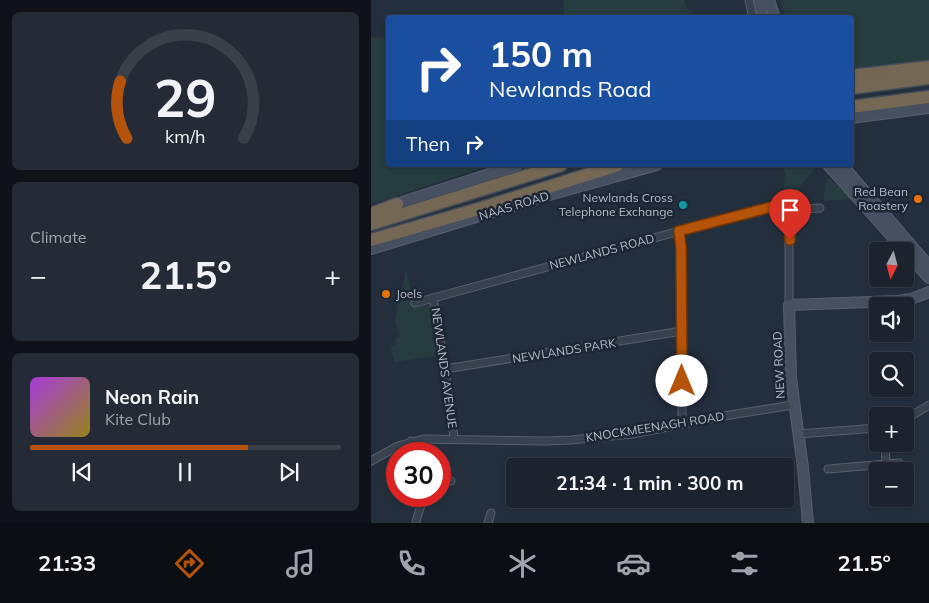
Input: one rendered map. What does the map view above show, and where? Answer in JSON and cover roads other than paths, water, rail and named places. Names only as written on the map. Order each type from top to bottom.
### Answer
[{"type":"highway","points":[[854,76],[929,67]]},
{"type":"highway","points":[[854,88],[929,78]]},
{"type":"highway","points":[[854,107],[929,97]]},
{"type":"highway","name":"NAAS ROAD","points":[[371,224],[555,167]]},
{"type":"highway","name":"NAAS ROAD","points":[[371,240],[482,208],[612,167]]},
{"type":"highway","points":[[371,213],[397,204]]},
{"type":"main road","points":[[759,0],[762,15]]},
{"type":"main road","points":[[769,0],[772,15]]},
{"type":"main road","points":[[854,118],[929,108]]},
{"type":"main road","points":[[397,204],[511,167]]},
{"type":"main road","name":"NAAS ROAD","points":[[371,249],[549,195],[650,167]]},
{"type":"main road","points":[[825,167],[840,178]]},
{"type":"main road","points":[[830,167],[929,278]]},
{"type":"main road","points":[[844,167],[929,266]]},
{"type":"main road","points":[[789,305],[897,301],[911,299],[929,292]]},
{"type":"main road","name":"NEW ROAD","points":[[789,305],[790,372],[808,523]]},
{"type":"street","points":[[749,0],[752,15]]},
{"type":"street","name":"NEW ROAD","points":[[789,197],[789,305]]},
{"type":"street","name":"NEWLANDS ROAD","points":[[415,303],[764,208],[783,204],[801,208],[820,208]]},
{"type":"street","points":[[679,231],[681,247],[682,423]]},
{"type":"street","name":"NEWLANDS AVENUE","points":[[433,298],[454,438]]},
{"type":"street","name":"NEWLANDS PARK","points":[[445,369],[682,331]]},
{"type":"street","name":"KNOCKMEENAGH ROAD","points":[[371,461],[398,446],[423,439],[454,438],[545,442],[571,440],[632,434],[682,423],[793,405]]},
{"type":"street","points":[[914,414],[929,405]]},
{"type":"street","points":[[798,434],[869,429]]},
{"type":"street","points":[[828,469],[869,465]]},
{"type":"street","points":[[416,523],[420,507]]},
{"type":"street","points":[[488,523],[491,513]]},
{"type":"place","name":"Red Bean Roastery","points":[[918,199]]},
{"type":"place","name":"Newlands Cross Telephone Exchange","points":[[683,205]]},
{"type":"place","name":"Joels","points":[[386,294]]}]
